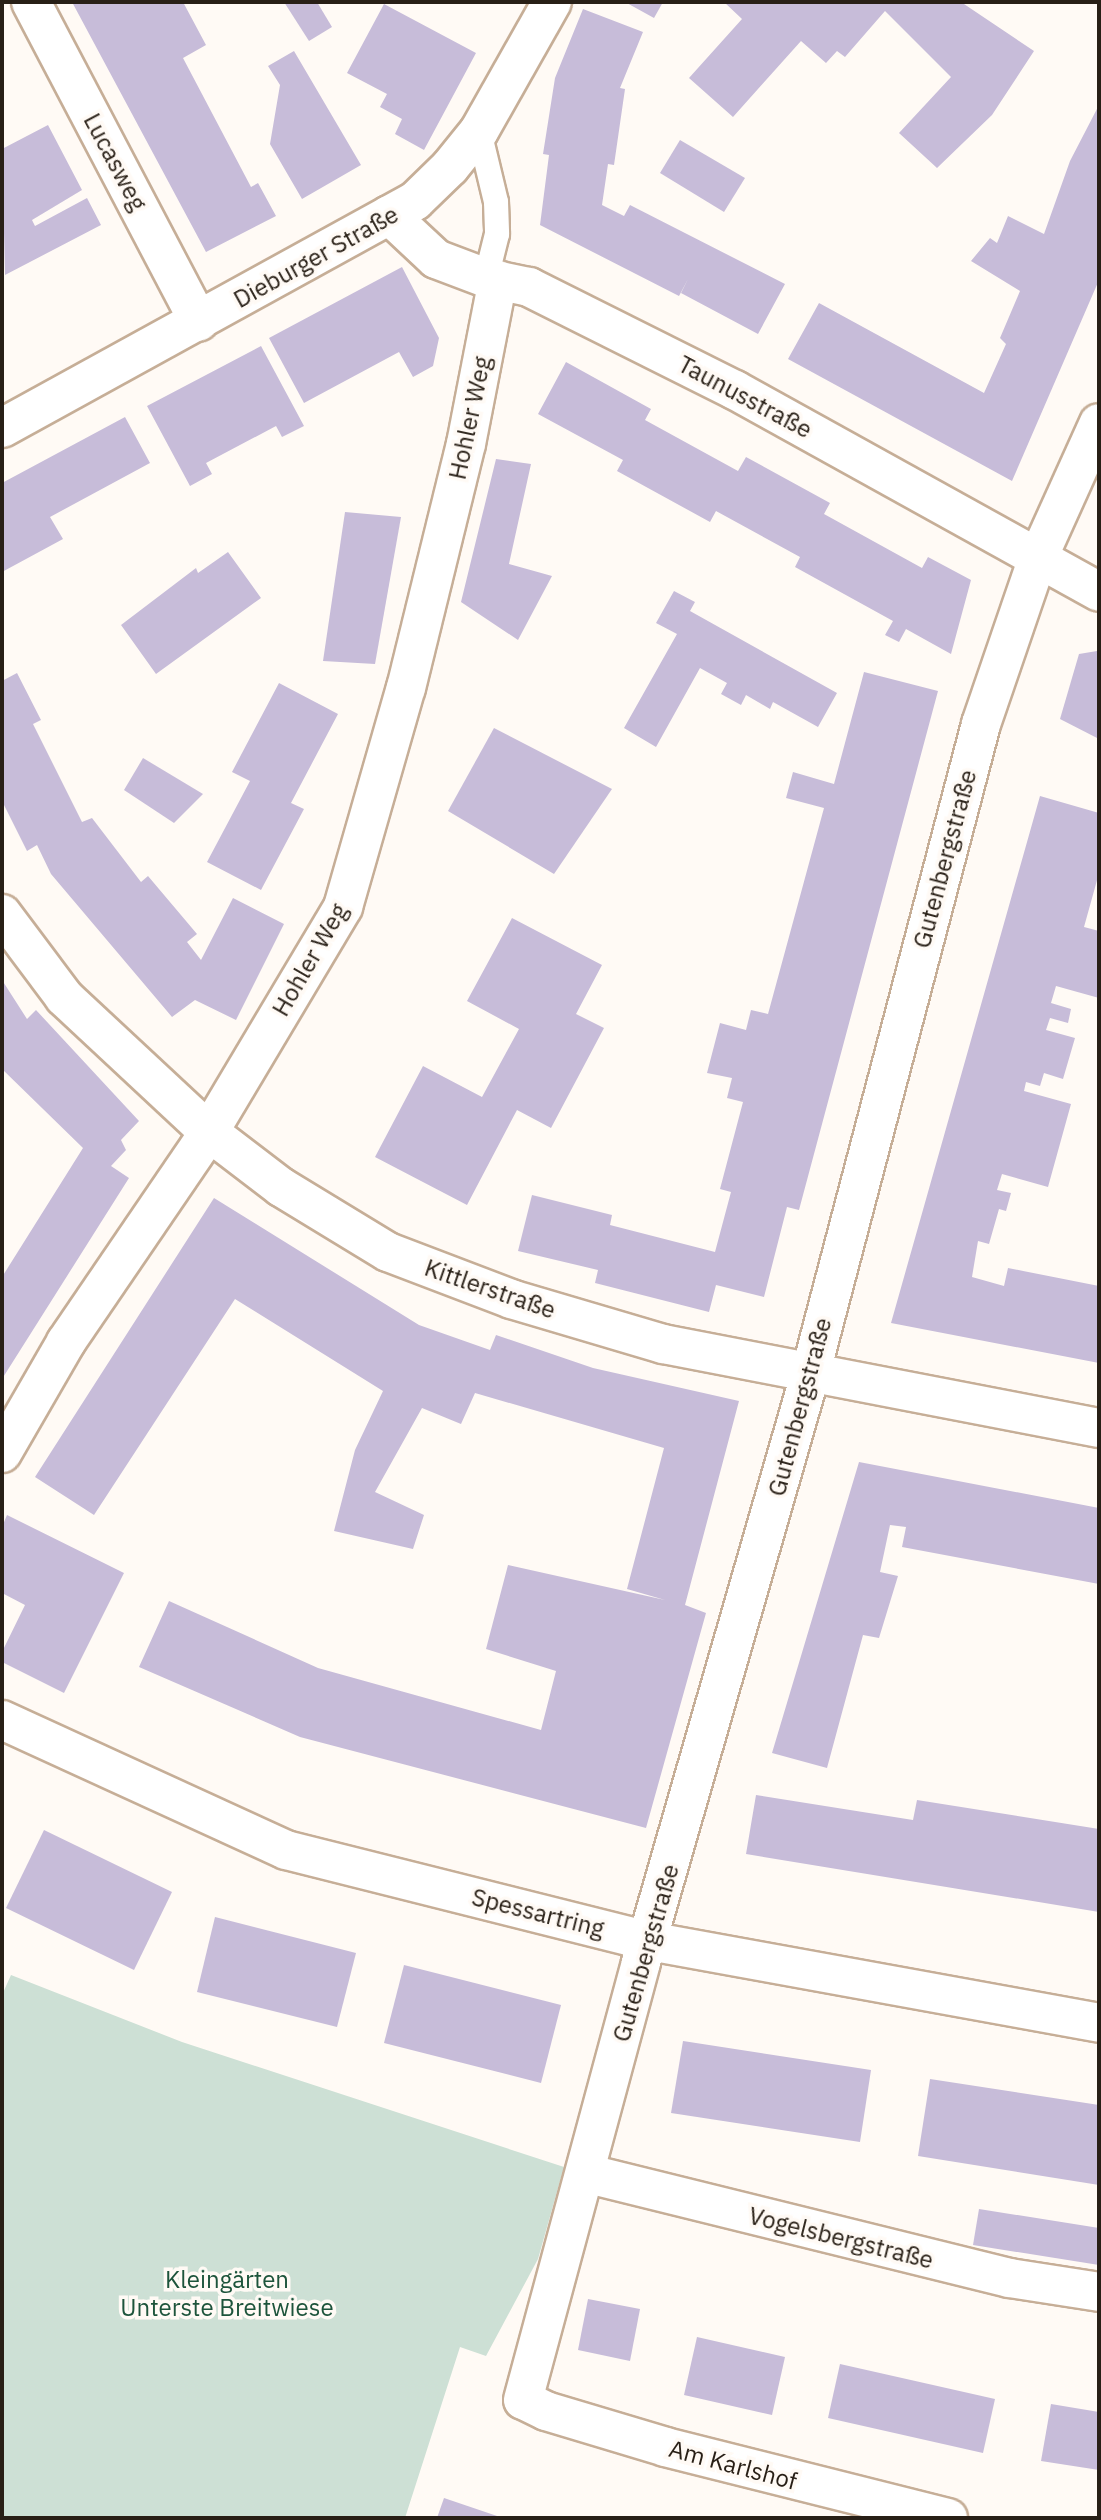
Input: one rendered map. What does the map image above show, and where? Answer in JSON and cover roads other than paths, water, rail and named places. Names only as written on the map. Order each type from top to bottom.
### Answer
[{"type":"street","name":"Lucasweg","points":[[31,2],[200,322]]},
{"type":"street","name":"Dieburger Straße","points":[[2,428],[200,322],[415,201],[442,176],[479,131],[552,2]]},
{"type":"street","name":"Taunusstraße","points":[[389,215],[436,259],[492,279],[529,287],[735,390],[1099,592]]},
{"type":"street","name":"Hohler Weg","points":[[2,1452],[66,1342],[209,1132],[343,908],[416,647],[466,444],[492,279]]},
{"type":"street","name":"Gutenbergstraße","points":[[523,2400],[649,1941],[810,1375],[981,724],[1037,559],[1099,423]]},
{"type":"street","name":"Kittlerstraße","points":[[2,914],[64,998],[209,1132],[281,1187],[388,1252],[511,1299],[663,1344],[810,1375],[1099,1428]]},
{"type":"street","name":"Spessartring","points":[[2,1720],[286,1850],[649,1941],[1099,2023]]},
{"type":"street","name":"Vogelsbergstraße","points":[[585,2173],[1009,2278],[1099,2292]]},
{"type":"street","name":"Am Karlshof","points":[[523,2400],[546,2411],[666,2447],[948,2518]]},
{"type":"lane","points":[[479,131],[496,202],[497,234],[492,279]]},
{"type":"park label","name":"Kleingärten Unterste Breitwiese","points":[[227,2294]]}]
